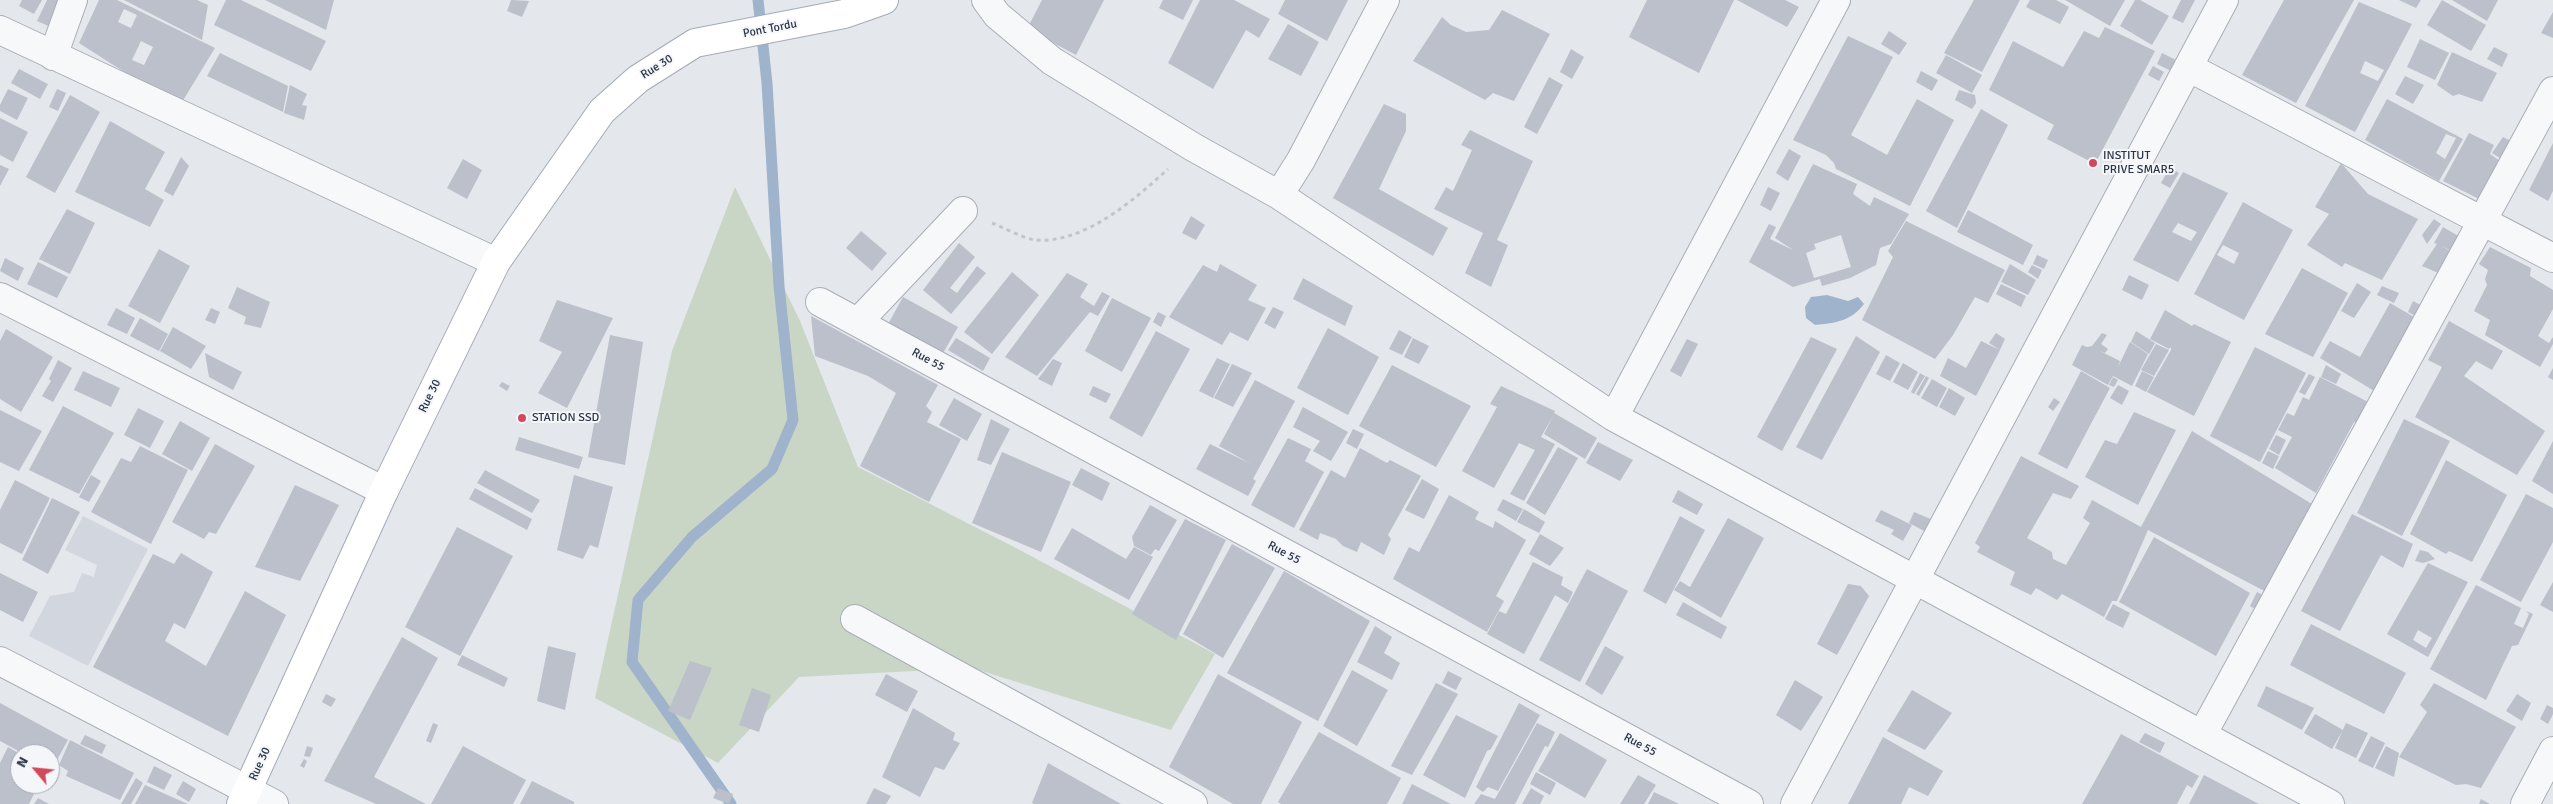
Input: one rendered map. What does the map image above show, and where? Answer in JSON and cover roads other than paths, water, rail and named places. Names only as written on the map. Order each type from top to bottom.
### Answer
[{"type":"main road","name":"Pont Tordu","points":[[695,43],[844,14],[884,0]]},
{"type":"main road","name":"Rue 30","points":[[245,797],[384,491],[496,262],[602,112],[638,79],[695,43]]},
{"type":"street","points":[[54,56],[73,0]]},
{"type":"street","points":[[986,0],[997,15],[1052,61],[1193,147],[1279,195],[1614,418],[2330,804]]},
{"type":"street","points":[[1279,195],[1301,160],[1385,0]]},
{"type":"street","points":[[1614,418],[1836,0]]},
{"type":"street","points":[[1795,804],[2224,0]]},
{"type":"street","points":[[0,30],[496,262]]},
{"type":"street","points":[[2188,66],[2553,258]]},
{"type":"street","points":[[2202,735],[2553,91]]},
{"type":"street","points":[[858,322],[963,211]]},
{"type":"street","points":[[0,297],[384,491]]},
{"type":"street","name":"Rue 55","points":[[820,302],[1749,804]]},
{"type":"street","points":[[855,619],[1193,804]]},
{"type":"street","points":[[0,661],[245,797],[274,804]]},
{"type":"street","points":[[2525,804],[2553,752]]},
{"type":"water","points":[[1827,295],[1848,301],[1858,297],[1864,304],[1848,318],[1815,325],[1806,318],[1805,307],[1811,297]]},
{"type":"waterway","points":[[731,804],[632,662],[638,600],[692,537],[772,469],[793,420],[779,286],[767,83],[758,0]]},
{"type":"place","name":"INSTITUT PRIVE SMAR5","points":[[2093,163]]},
{"type":"place","name":"STATION SSD","points":[[522,418]]}]
